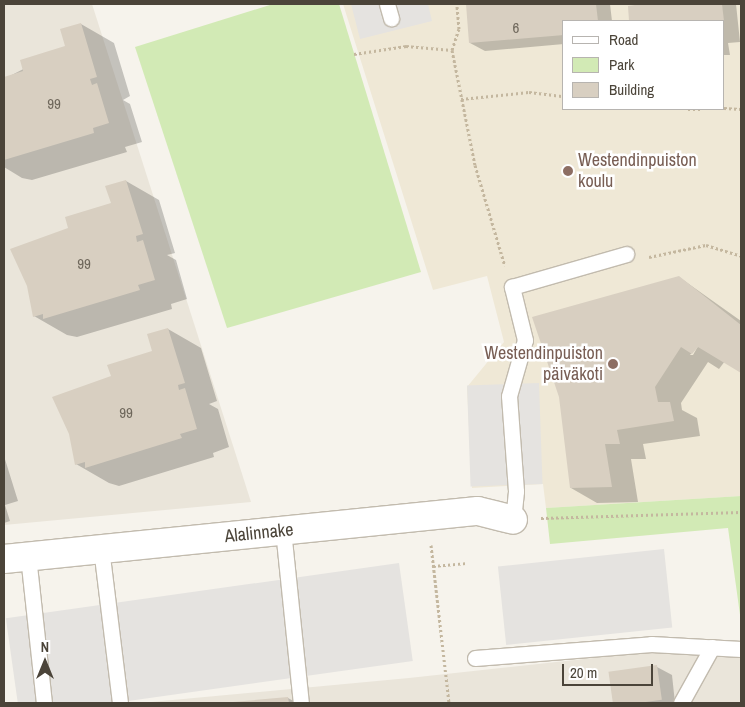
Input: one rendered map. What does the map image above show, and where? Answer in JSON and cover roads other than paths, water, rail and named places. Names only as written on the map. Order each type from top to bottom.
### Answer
[{"type":"street","name":"Alalinnake","points":[[16,557],[478,511],[512,520]]},
{"type":"lane","points":[[512,520],[516,491],[509,396],[524,340],[512,287],[626,254]]},
{"type":"lane","points":[[283,530],[301,703]]},
{"type":"lane","points":[[101,548],[120,703]]},
{"type":"lane","points":[[16,557],[44,703]]},
{"type":"lane","points":[[475,658],[652,644],[741,649]]},
{"type":"lane","points":[[681,703],[712,646]]},
{"type":"place","name":"Westendinpuiston koulu","points":[[568,171]]},
{"type":"place","name":"Westendinpuiston päiväkoti","points":[[613,364]]}]
